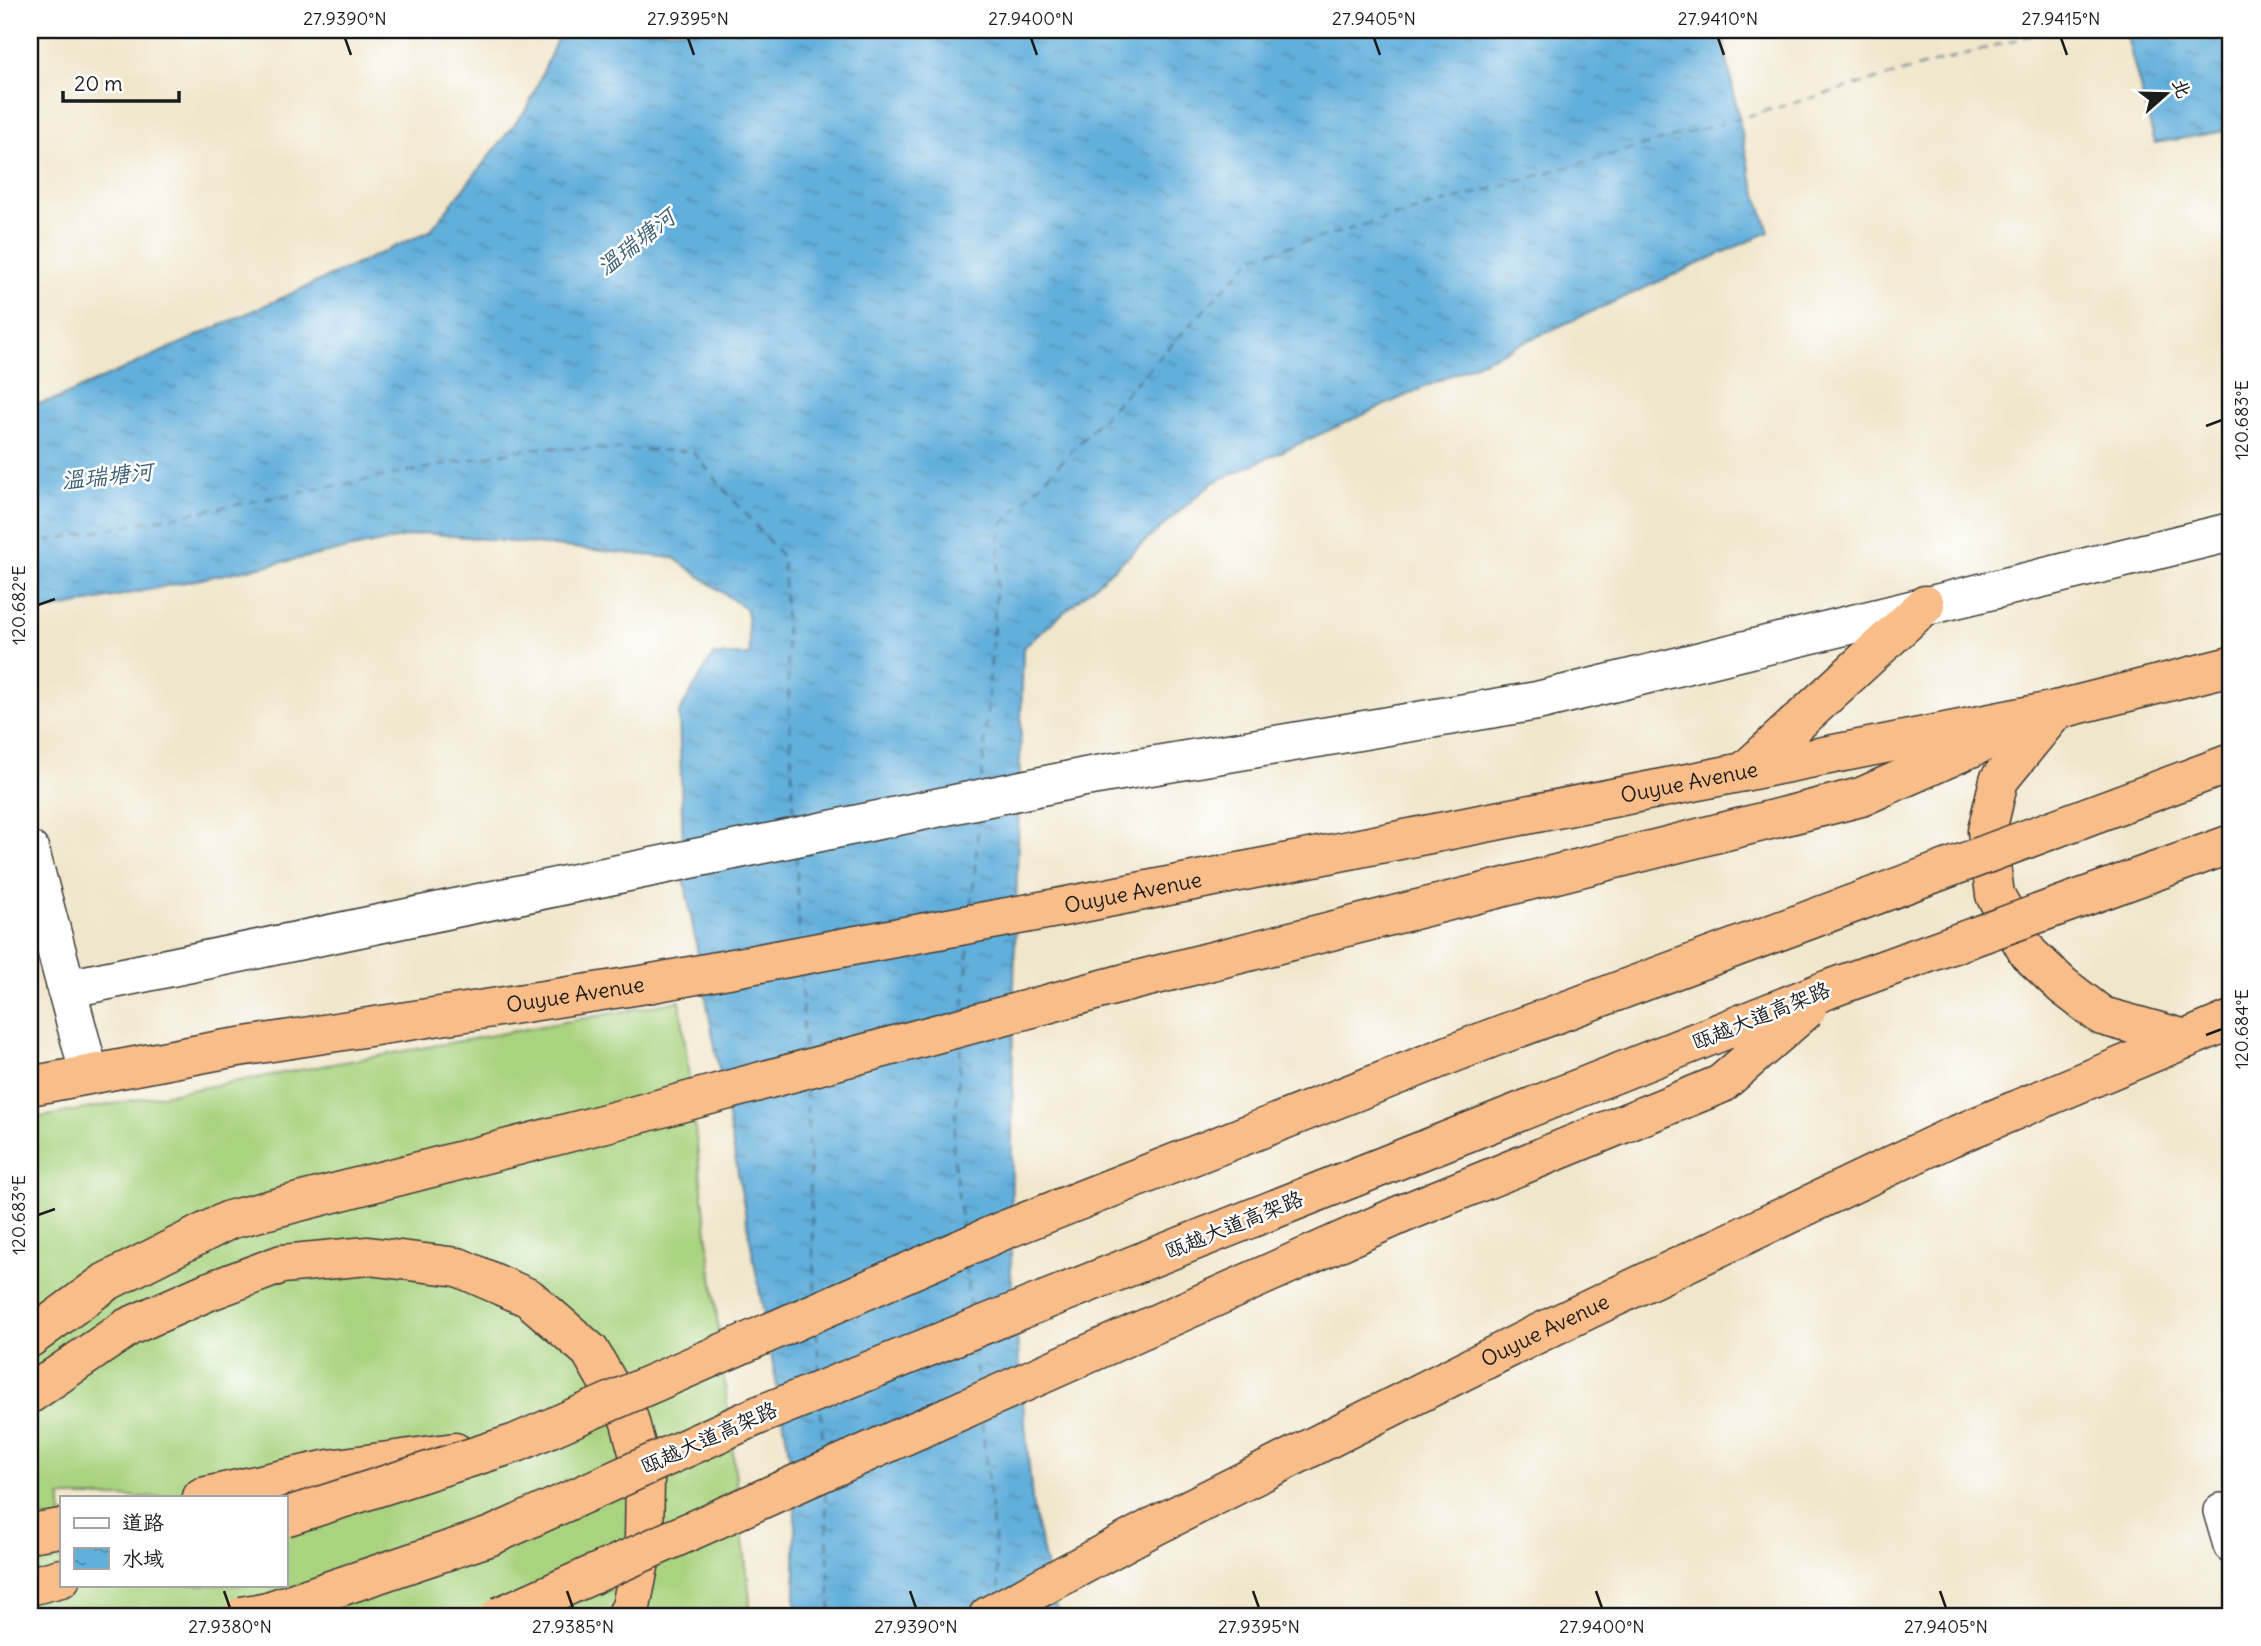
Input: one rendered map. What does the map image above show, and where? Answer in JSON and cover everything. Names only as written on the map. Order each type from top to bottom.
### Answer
[{"type":"highway","points":[[1744,772],[1925,605]]},
{"type":"highway","name":"Ouyue Avenue","points":[[30,1086],[226,1049],[647,984],[1062,907],[2056,710],[2231,666]]},
{"type":"highway","points":[[30,1338],[106,1282],[229,1220],[606,1123],[1121,984],[1861,797],[2056,710]]},
{"type":"highway","points":[[2056,710],[1999,780],[1987,831],[1995,895],[2028,953],[2063,986],[2102,1016],[2186,1039]]},
{"type":"highway","points":[[287,1516],[516,1443],[1014,1226],[1492,1038],[2231,763]]},
{"type":"highway","name":"瓯越大道高架路","points":[[242,1616],[268,1611],[491,1536],[759,1415],[1829,989],[2231,844]]},
{"type":"highway","points":[[500,1616],[1402,1214],[1721,1084],[1829,989]]},
{"type":"highway","name":"Ouyue Avenue","points":[[988,1616],[1153,1527],[1535,1335],[1936,1144],[2231,1020]]},
{"type":"highway","points":[[30,1394],[128,1327],[207,1292],[282,1264],[368,1256],[458,1267],[529,1298],[590,1351],[629,1419],[645,1478],[644,1542],[631,1607],[626,1616]]},
{"type":"highway","points":[[207,1496],[329,1469],[516,1443]]},
{"type":"highway","points":[[30,1533],[60,1528]]},
{"type":"highway","points":[[30,1586],[60,1578]]},
{"type":"street","points":[[66,989],[1086,777],[1536,701],[2231,532]]},
{"type":"street","points":[[30,851],[89,1073]]},
{"type":"street","points":[[2221,1511],[2231,1545]]},
{"type":"green space","points":[[680,1001],[750,1600],[748,1616],[30,1616],[30,1119]]},
{"type":"water","name":"温瑞塘河","points":[[561,30],[1721,30],[1750,173],[1769,232],[1212,483],[1023,648],[1013,1022],[1011,1273],[1033,1509],[1058,1616],[795,1616],[795,1485],[684,878],[679,713],[713,655],[750,655],[747,610],[674,558],[425,533],[30,614],[30,406],[59,398],[430,231],[528,107]]},
{"type":"water","points":[[2125,30],[2231,30],[2231,130],[2155,143]]},
{"type":"ferry route","points":[[982,779],[1001,526],[1255,256],[2050,30]]},
{"type":"ferry route","points":[[30,544],[532,448],[692,451],[783,558],[794,818]]},
{"type":"ferry route","points":[[972,905],[979,816]]},
{"type":"ferry route","points":[[796,855],[799,937]]},
{"type":"ferry route","points":[[964,1006],[969,942]]},
{"type":"ferry route","points":[[801,974],[804,1049]]},
{"type":"ferry route","points":[[961,1047],[953,1149],[962,1229]]},
{"type":"ferry route","points":[[806,1089],[815,1294]]},
{"type":"ferry route","points":[[965,1266],[970,1309]]},
{"type":"ferry route","points":[[817,1331],[819,1370]]},
{"type":"ferry route","points":[[974,1350],[978,1383]]},
{"type":"ferry route","points":[[821,1411],[823,1451]]},
{"type":"ferry route","points":[[982,1423],[999,1588]]},
{"type":"ferry route","points":[[825,1491],[831,1616]]}]
